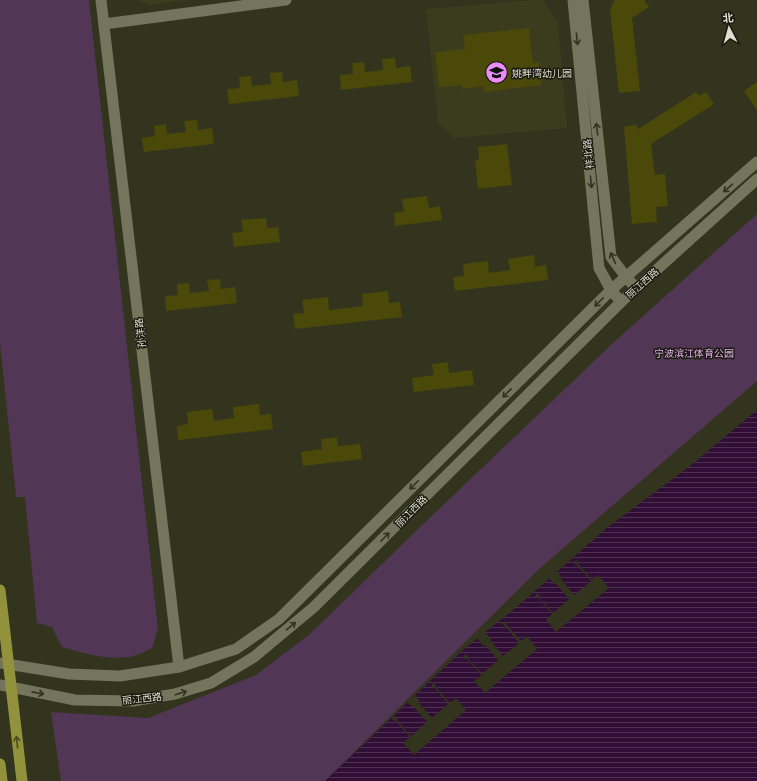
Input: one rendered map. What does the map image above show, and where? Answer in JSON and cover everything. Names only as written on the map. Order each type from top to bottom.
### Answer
[{"type":"highway","points":[[0,590],[22,781]]},
{"type":"highway","points":[[0,764],[2,781]]},
{"type":"main road","name":"孙洋路","points":[[101,0],[179,667]]},
{"type":"main road","points":[[104,24],[286,0]]},
{"type":"main road","name":"祥北路","points":[[573,0],[599,268],[611,290],[621,302]]},
{"type":"main road","name":"祥北路","points":[[583,0],[611,257],[636,288]]},
{"type":"main road","name":"丽江西路","points":[[0,664],[69,674],[120,676],[179,667],[236,649],[279,619],[611,290],[757,162]]},
{"type":"main road","name":"丽江西路","points":[[0,685],[75,700],[133,701],[175,694],[211,683],[254,657],[314,607],[621,302],[757,179]]},
{"type":"shaded area","points":[[138,0],[186,0],[150,5]]},
{"type":"shaded area","name":"姚畔湾幼儿园","points":[[543,0],[558,23],[567,128],[454,138],[438,123],[426,9]]},
{"type":"shaded area","points":[[757,410],[757,781],[325,781],[463,650],[519,605],[608,527],[690,466]]},
{"type":"green space","points":[[0,0],[89,0],[158,629],[152,648],[134,656],[116,658],[107,657],[62,647],[52,627],[37,623],[25,497],[16,497],[0,343]]},
{"type":"green space","name":"宁波滨江体育公园","points":[[757,214],[757,381],[539,569],[325,781],[61,781],[51,712],[148,718],[256,675],[310,634],[613,343]]},
{"type":"pier","points":[[576,560],[592,580],[598,575],[609,588],[556,632],[546,620],[552,614],[538,597],[537,598],[535,596],[538,593],[540,596],[539,597],[553,613],[569,599],[548,577],[556,570],[562,578],[561,579],[574,595],[591,581],[573,562]]},
{"type":"pier","points":[[505,621],[521,641],[527,636],[537,649],[485,693],[474,681],[481,675],[467,659],[463,657],[466,654],[482,674],[498,660],[477,638],[485,632],[503,656],[519,643],[502,623]]},
{"type":"pier","points":[[434,683],[450,703],[456,698],[466,710],[414,755],[403,743],[410,737],[395,720],[394,721],[392,719],[395,716],[411,736],[427,722],[414,707],[406,701],[414,694],[420,701],[418,702],[432,718],[448,704],[431,685]]},
{"type":"building","points":[[615,0],[644,0],[649,7],[632,18],[640,91],[619,93],[610,9]]},
{"type":"building","points":[[529,28],[533,63],[539,62],[541,85],[484,92],[483,86],[462,89],[462,85],[439,87],[435,52],[465,49],[463,35]]},
{"type":"building","points":[[395,58],[396,68],[410,66],[412,82],[341,90],[340,75],[353,74],[352,63],[364,62],[365,72],[383,70],[382,59]]},
{"type":"building","points":[[282,72],[283,82],[297,80],[299,96],[229,104],[227,89],[240,88],[239,77],[251,76],[252,86],[271,84],[270,73]]},
{"type":"building","points":[[757,82],[757,110],[744,91]]},
{"type":"building","points":[[696,92],[699,96],[706,92],[714,104],[651,144],[655,175],[665,174],[668,206],[656,207],[657,222],[632,224],[624,127],[636,125],[638,129]]},
{"type":"building","points":[[197,120],[198,130],[212,128],[214,144],[144,152],[142,138],[155,136],[154,126],[166,124],[167,134],[186,132],[184,121]]},
{"type":"building","points":[[507,144],[512,185],[478,189],[475,161],[479,160],[478,147]]},
{"type":"building","points":[[427,196],[429,208],[440,206],[442,220],[395,226],[394,213],[404,211],[402,199]]},
{"type":"building","points":[[266,218],[267,228],[278,227],[280,242],[234,247],[232,233],[243,232],[241,220]]},
{"type":"building","points":[[534,255],[535,267],[546,265],[548,280],[455,291],[453,277],[464,276],[463,264],[488,261],[489,273],[510,270],[508,259]]},
{"type":"building","points":[[220,279],[221,289],[235,287],[237,303],[166,311],[165,296],[178,295],[177,284],[189,283],[190,293],[209,291],[207,280]]},
{"type":"building","points":[[388,291],[389,303],[400,302],[402,317],[295,329],[293,314],[304,313],[302,300],[328,297],[329,310],[363,306],[362,294]]},
{"type":"building","points":[[448,362],[449,373],[472,370],[474,385],[414,392],[412,378],[434,375],[432,364]]},
{"type":"building","points":[[259,404],[260,415],[271,414],[273,429],[178,440],[177,426],[188,424],[187,412],[212,409],[214,421],[234,418],[233,407]]},
{"type":"building","points":[[337,437],[338,446],[360,444],[362,459],[303,466],[301,452],[322,449],[321,439]]},
{"type":"place","name":"姚畔湾幼儿园","points":[[497,73]]}]
